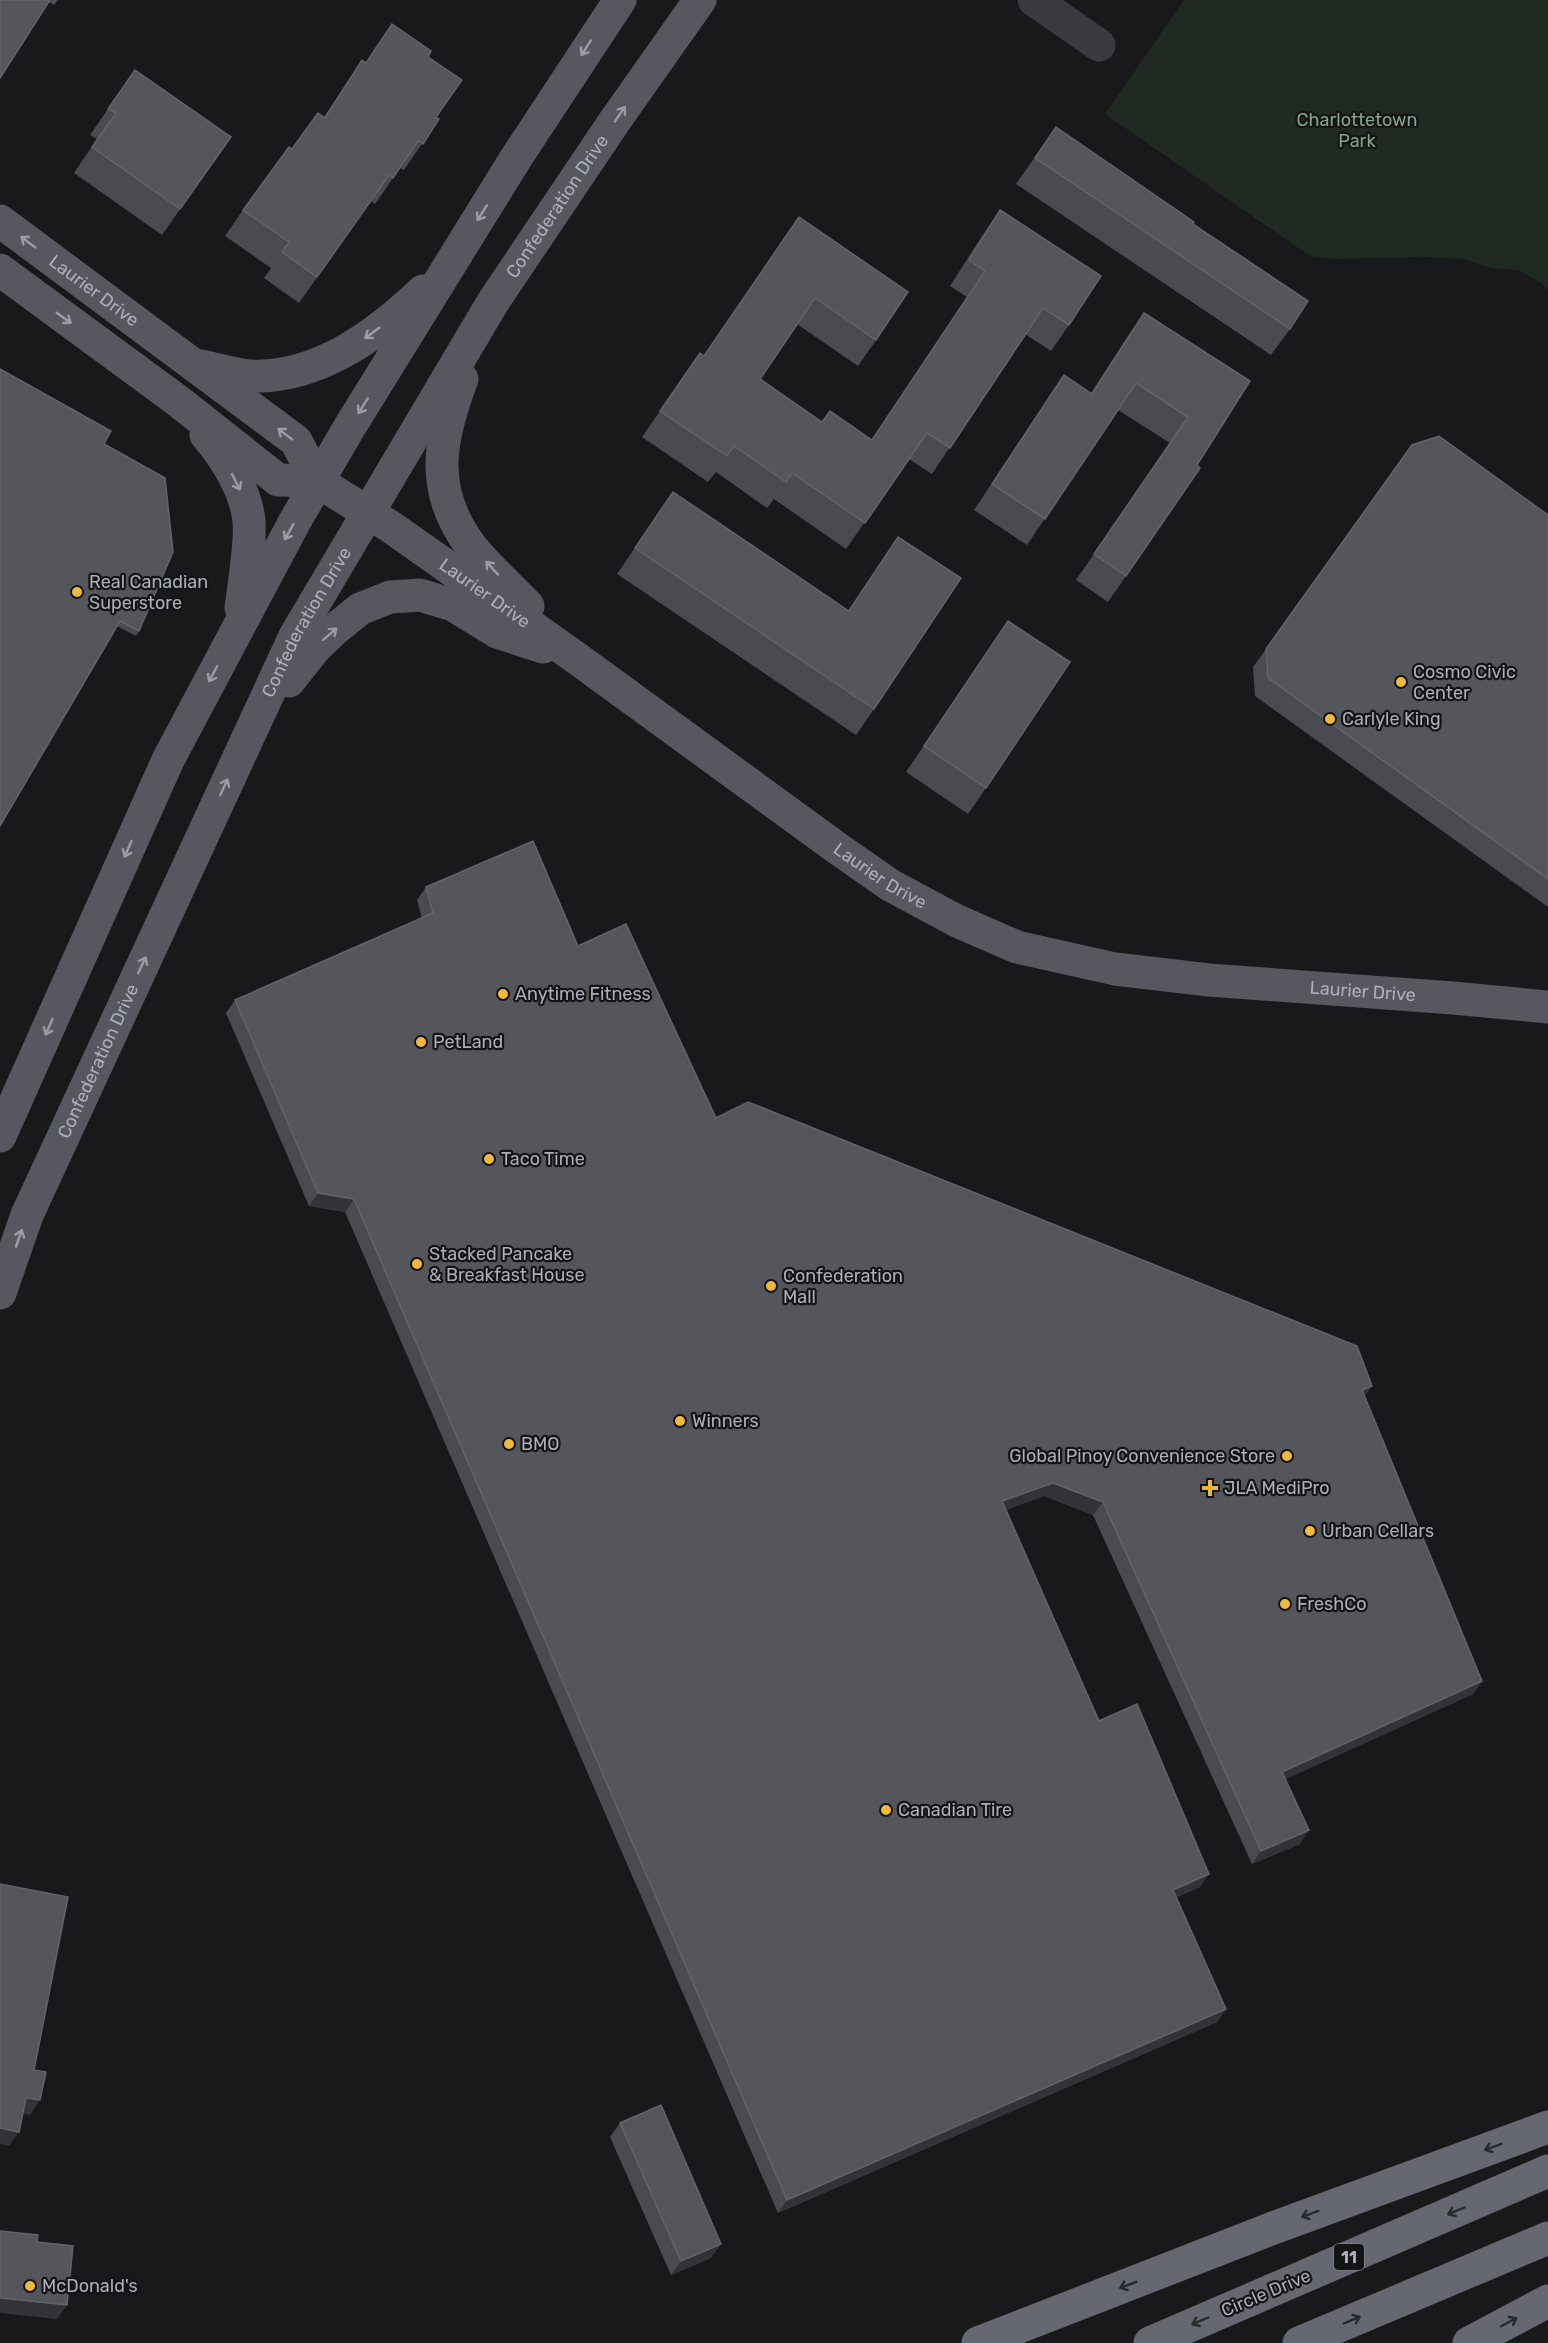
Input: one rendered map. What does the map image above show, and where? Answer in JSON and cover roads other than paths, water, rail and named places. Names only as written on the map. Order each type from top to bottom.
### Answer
[{"type":"highway","points":[[978,2343],[1276,2227],[1548,2127]]},
{"type":"highway","name":"Circle Drive","points":[[1150,2343],[1548,2171]]},
{"type":"highway","points":[[1516,2250],[1548,2226]]},
{"type":"highway","points":[[1299,2343],[1548,2238]]},
{"type":"highway","points":[[1469,2343],[1548,2301]]},
{"type":"main road","points":[[0,1136],[168,760],[240,622],[317,481],[516,158],[620,0]]},
{"type":"main road","name":"Confederation Drive","points":[[0,1293],[27,1215],[295,636],[493,302],[614,122],[700,0]]},
{"type":"main road","name":"Laurier Drive","points":[[0,221],[296,441],[317,481],[391,527],[890,885],[957,921],[1017,947],[1115,969],[1209,980],[1548,1007]]},
{"type":"main road","points":[[193,365],[248,376],[279,375],[322,362],[374,332],[419,296],[448,267]]},
{"type":"main road","points":[[0,270],[178,401],[278,480],[317,481]]},
{"type":"main road","points":[[493,302],[459,388],[443,438],[441,464],[443,490],[453,519],[471,547],[575,657]]},
{"type":"main road","points":[[178,401],[220,451],[243,496],[249,521],[240,622]]},
{"type":"main road","points":[[252,727],[315,648],[360,609],[390,597],[420,595],[453,605],[497,632],[575,657]]},
{"type":"street","points":[[1034,0],[1099,45]]},
{"type":"place","name":"Real Canadian Superstore","points":[[77,592]]},
{"type":"place","name":"Cosmo Civic Center","points":[[1401,682]]},
{"type":"place","name":"Carlyle King","points":[[1330,719]]},
{"type":"place","name":"Anytime Fitness","points":[[503,994]]},
{"type":"place","name":"PetLand","points":[[421,1042]]},
{"type":"place","name":"Taco Time","points":[[489,1159]]},
{"type":"place","name":"Stacked Pancake & Breakfast House","points":[[417,1264]]},
{"type":"place","name":"Confederation Mall","points":[[771,1286]]},
{"type":"place","name":"Winners","points":[[680,1421]]},
{"type":"place","name":"BMO","points":[[509,1444]]},
{"type":"place","name":"Global Pinoy Convenience Store","points":[[1287,1456]]},
{"type":"place","name":"JLA MediPro","points":[[1210,1488]]},
{"type":"place","name":"Urban Cellars","points":[[1310,1531]]},
{"type":"place","name":"FreshCo","points":[[1285,1604]]},
{"type":"place","name":"Canadian Tire","points":[[886,1810]]},
{"type":"place","name":"McDonald's","points":[[30,2286]]},
{"type":"park label","name":"Charlottetown Park","points":[[1357,130]]}]
